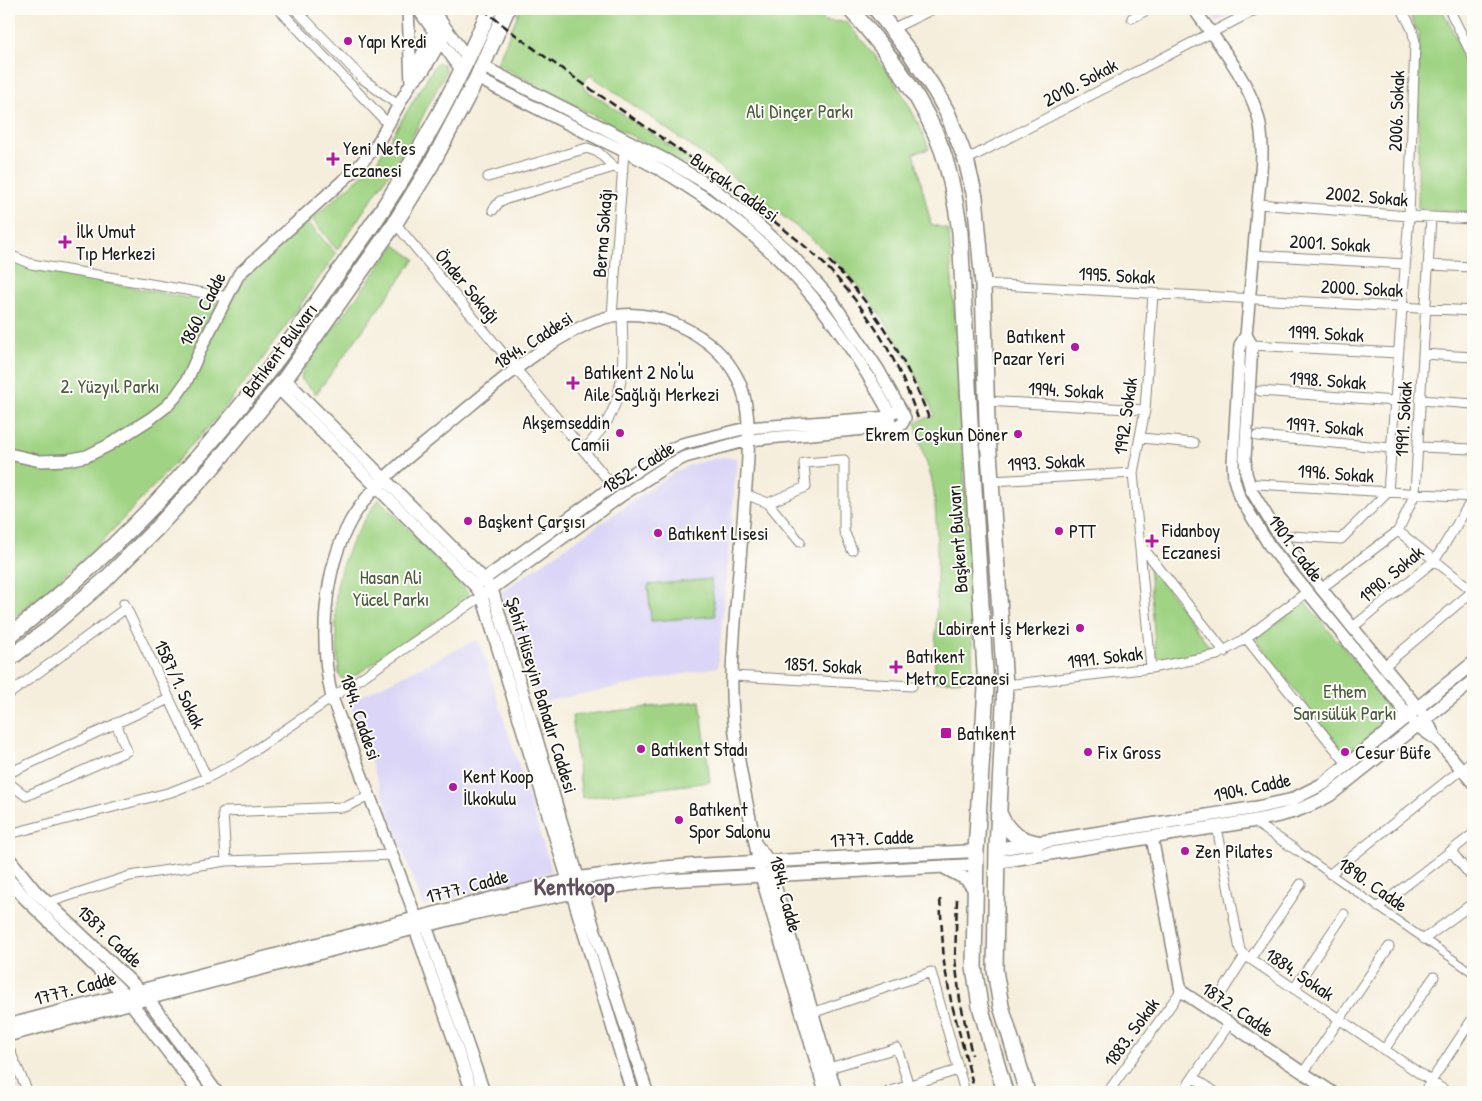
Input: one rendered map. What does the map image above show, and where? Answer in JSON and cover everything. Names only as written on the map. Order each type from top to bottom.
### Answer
[{"type":"main road","name":"Batıkent Bulvarı","points":[[9,636],[92,567],[142,518],[197,457],[260,382],[382,210],[417,153],[465,65],[490,9]]},
{"type":"main road","name":"Batıkent Bulvarı","points":[[9,659],[104,580],[155,530],[211,469],[282,383],[394,223],[431,165],[479,72],[507,9]]},
{"type":"main road","name":"Başkent Bulvarı","points":[[850,9],[894,63],[927,114],[946,163],[959,224],[986,687],[976,858],[975,978],[980,1006],[1005,1092]]},
{"type":"main road","name":"Başkent Bulvarı","points":[[876,9],[911,54],[936,92],[957,135],[966,160],[975,197],[983,284],[990,481],[1005,686],[997,856],[996,980],[1001,1006],[1027,1092]]},
{"type":"main road","points":[[465,65],[479,72]]},
{"type":"main road","name":"1904. Cadde","points":[[997,856],[1152,837],[1253,821],[1295,812],[1330,795],[1417,717],[1473,663]]},
{"type":"main road","name":"1904. Cadde","points":[[997,856],[1037,843],[1245,810],[1291,800],[1322,784],[1417,717],[1473,681]]},
{"type":"main road","points":[[999,812],[1013,835],[1025,841],[1037,843]]},
{"type":"main road","points":[[976,858],[997,856]]},
{"type":"main road","name":"1777. Cadde","points":[[575,886],[673,867],[765,862],[976,858]]},
{"type":"main road","name":"1777. Cadde","points":[[9,1025],[143,995],[418,921],[497,896],[575,886],[654,880],[943,867],[976,858]]},
{"type":"main road","name":"1587. Cadde","points":[[9,859],[25,881],[143,995],[216,1092]]},
{"type":"main road","points":[[943,867],[966,879],[975,890]]},
{"type":"main road","name":"1587. Cadde","points":[[9,880],[25,898],[128,998],[199,1092]]},
{"type":"main road","name":"1777. Cadde","points":[[9,1035],[128,998]]},
{"type":"street","points":[[280,9],[388,124]]},
{"type":"street","points":[[295,9],[373,88],[398,105]]},
{"type":"street","points":[[408,9],[410,83]]},
{"type":"street","points":[[418,9],[436,25]]},
{"type":"street","points":[[427,9],[436,25],[465,65]]},
{"type":"street","points":[[892,29],[933,9]]},
{"type":"street","points":[[1132,18],[1149,9]]},
{"type":"street","name":"1901. Cadde","points":[[1194,9],[1245,86],[1258,116],[1262,147],[1250,299],[1245,458],[1246,473],[1251,490],[1285,545],[1417,717]]},
{"type":"street","name":"2010. Sokak","points":[[966,160],[1210,32],[1258,9]]},
{"type":"street","name":"2006. Sokak","points":[[1402,9],[1412,29],[1415,42],[1409,216]]},
{"type":"street","points":[[1449,9],[1473,57]]},
{"type":"street","name":"1860. Cadde","points":[[9,454],[40,461],[67,460],[86,456],[109,445],[155,416],[177,395],[186,382],[236,279],[246,266],[370,156],[410,83],[436,25]]},
{"type":"street","name":"1860. Cadde","points":[[410,83],[424,70],[444,35]]},
{"type":"street","name":"Burçak Caddesi","points":[[479,72],[678,180],[706,198],[741,225],[784,264],[813,295],[868,373],[893,414]]},
{"type":"street","name":"Burçak Caddesi","points":[[479,72],[668,161],[712,187],[746,214],[789,252],[831,299],[873,362],[893,414]]},
{"type":"street","points":[[488,177],[587,148],[598,152],[618,169]]},
{"type":"street","name":"Berna Sokağı","points":[[584,451],[607,421],[617,398],[623,366],[618,316],[618,169],[624,151]]},
{"type":"street","points":[[494,210],[500,201],[618,169]]},
{"type":"street","name":"2002. Sokak","points":[[1258,204],[1473,219]]},
{"type":"street","name":"1991. Sokak","points":[[1388,492],[1409,216]]},
{"type":"street","name":"1991. Sokak","points":[[1327,584],[1398,531],[1415,494],[1431,217]]},
{"type":"street","name":"Önder Sokağı","points":[[394,223],[613,486]]},
{"type":"street","points":[[9,252],[12,256],[31,264],[228,297]]},
{"type":"street","name":"2001. Sokak","points":[[1254,255],[1405,264]]},
{"type":"street","points":[[1428,265],[1473,267]]},
{"type":"street","name":"1995. Sokak","points":[[983,284],[1250,299]]},
{"type":"street","name":"1992. Sokak","points":[[1152,668],[1133,473],[1145,410],[1153,293]]},
{"type":"street","name":"2000. Sokak","points":[[1250,299],[1473,311]]},
{"type":"street","name":"1844. Caddesi","points":[[418,921],[332,698],[325,651],[330,579],[338,551],[351,522],[380,482],[516,370],[567,334],[618,316],[638,316],[667,321],[683,327],[710,345],[729,365],[738,381],[743,397],[749,440],[732,676],[736,745],[755,843]]},
{"type":"street","name":"1901. Cadde","points":[[1249,340],[1240,345],[1233,463],[1235,484],[1242,501],[1269,544],[1307,592],[1473,784]]},
{"type":"street","name":"1999. Sokak","points":[[1249,340],[1398,353]]},
{"type":"street","points":[[1423,354],[1473,357]]},
{"type":"street","name":"Şehit Hüseyin Bahadır Caddesi","points":[[282,383],[480,582],[487,592],[575,886],[632,1092]]},
{"type":"street","name":"1998. Sokak","points":[[1260,391],[1395,401]]},
{"type":"street","points":[[1420,400],[1473,404]]},
{"type":"street","name":"1994. Sokak","points":[[986,402],[1145,410]]},
{"type":"street","name":"1852. Cadde","points":[[480,582],[613,486],[676,447],[690,441],[747,428],[893,414],[904,421],[897,426],[749,440],[689,455],[621,496],[487,592]]},
{"type":"street","name":"1997. Sokak","points":[[1256,436],[1391,448]]},
{"type":"street","points":[[1141,438],[1194,443]]},
{"type":"street","points":[[1418,447],[1473,450]]},
{"type":"street","points":[[768,503],[806,487],[804,463],[844,460],[844,531],[852,550]]},
{"type":"street","name":"1993. Sokak","points":[[990,481],[1133,473]]},
{"type":"street","name":"1996. Sokak","points":[[1257,484],[1473,498]]},
{"type":"street","points":[[1291,536],[1341,539],[1388,492]]},
{"type":"street","points":[[745,494],[768,503],[800,542]]},
{"type":"street","name":"1990. Sokak","points":[[1358,623],[1435,560],[1473,498]]},
{"type":"street","points":[[1389,662],[1473,591],[1398,531]]},
{"type":"street","points":[[1140,543],[1225,652]]},
{"type":"street","points":[[17,832],[171,792],[207,778],[239,761],[487,592]]},
{"type":"street","name":"1991. Sokak","points":[[1005,686],[1152,668],[1211,657],[1225,652],[1246,638],[1307,592]]},
{"type":"street","name":"1587/1. Sokak","points":[[9,694],[125,606],[207,778]]},
{"type":"street","points":[[1246,638],[1348,765]]},
{"type":"street","name":"1851. Sokak","points":[[732,676],[912,686]]},
{"type":"street","points":[[9,773],[169,699]]},
{"type":"street","points":[[9,783],[26,796],[127,751],[116,724]]},
{"type":"street","points":[[1330,874],[1473,760]]},
{"type":"street","points":[[226,861],[223,812],[344,806],[370,796]]},
{"type":"street","name":"1890. Cadde","points":[[1253,821],[1473,974]]},
{"type":"street","name":"1884. Sokak","points":[[1216,827],[1240,950],[1248,958],[1447,1092]]},
{"type":"street","points":[[1378,907],[1473,834]]},
{"type":"street","name":"1872. Cadde","points":[[1152,837],[1181,991],[1332,1092]]},
{"type":"street","name":"1844. Cadde","points":[[755,843],[765,862],[766,875],[825,1092]]},
{"type":"street","points":[[1451,851],[1473,880]]},
{"type":"street","points":[[47,903],[130,876],[226,861],[393,855]]},
{"type":"street","name":"1844. Cadde","points":[[766,875],[836,1092]]},
{"type":"street","points":[[1219,997],[1301,884]]},
{"type":"street","name":"Şehit Hüseyin Bahadır Caddesi","points":[[575,886],[647,1092]]},
{"type":"street","points":[[1424,939],[1473,903]]},
{"type":"street","points":[[1294,989],[1344,914]]},
{"type":"street","points":[[418,921],[472,1092]]},
{"type":"street","points":[[418,921],[484,1092]]},
{"type":"street","points":[[1303,1073],[1389,947]]},
{"type":"street","points":[[812,1013],[931,972],[965,1092]]},
{"type":"street","points":[[1384,1050],[1434,977]]},
{"type":"street","name":"1883. Sokak","points":[[1108,1092],[1181,991]]},
{"type":"street","points":[[1424,1092],[1473,1018]]},
{"type":"street","points":[[1183,1092],[1229,1024]]},
{"type":"street","points":[[829,1068],[897,1048],[909,1086]]},
{"type":"street","points":[[9,1049],[28,1092]]},
{"type":"street","points":[[889,1092],[958,1070]]},
{"type":"street","points":[[1193,1077],[1216,1092]]},
{"type":"shaded area","points":[[1208,9],[1243,9],[1216,22]]},
{"type":"shaded area","name":"Batıkent Lisesi","points":[[722,457],[737,458],[718,667],[538,703],[501,592],[673,473],[689,465]]},
{"type":"shaded area","name":"Kent Koop İlkokulu","points":[[476,640],[480,643],[552,872],[423,906],[349,702]]},
{"type":"green space","name":"Ali Dinçer Parkı","points":[[520,9],[813,9],[825,21],[846,22],[893,79],[917,121],[929,149],[914,153],[931,224],[949,230],[970,570],[973,680],[934,682],[937,587],[936,516],[934,492],[919,440],[916,422],[935,415],[910,364],[881,316],[849,275],[809,237],[754,193],[592,76],[589,76],[582,84],[585,89],[675,149],[727,187],[497,64]]},
{"type":"green space","points":[[1407,9],[1442,9],[1473,72],[1473,212],[1418,209],[1419,35]]},
{"type":"green space","points":[[438,63],[443,64],[446,71],[407,147],[337,250],[312,219],[375,164]]},
{"type":"green space","name":"2. Yüzyıl Parkı","points":[[307,221],[336,254],[257,367],[216,419],[95,549],[9,622],[9,259],[29,268],[209,302],[230,304],[250,273]]},
{"type":"green space","points":[[395,245],[415,259],[316,394],[301,379],[303,370]]},
{"type":"green space","name":"Hasan Ali Yücel Parkı","points":[[379,499],[468,592],[469,597],[347,681],[344,681],[339,675],[336,634],[336,594],[338,581],[351,544]]},
{"type":"green space","points":[[1149,564],[1211,649],[1183,656],[1156,659]]},
{"type":"green space","points":[[711,579],[715,616],[651,621],[648,585]]},
{"type":"green space","name":"Ethem Sarısülük Parkı","points":[[1305,602],[1398,713],[1345,755],[1256,639]]},
{"type":"green space","name":"Batıkent Stadı","points":[[700,701],[710,782],[582,798],[572,716]]},
{"type":"railway","points":[[483,9],[515,35],[719,179],[816,256],[855,299],[882,338],[902,379],[919,421]]},
{"type":"railway","points":[[829,261],[861,296],[888,334],[910,375],[929,418]]},
{"type":"railway","points":[[940,899],[944,963],[951,1001],[975,1092]]},
{"type":"railway","points":[[957,899],[955,959],[960,1000],[972,1055]]},
{"type":"place","name":"Yapı Kredi","points":[[348,41]]},
{"type":"place","name":"Yeni Nefes Eczanesi","points":[[333,159]]},
{"type":"place","name":"İlk Umut Tıp Merkezi","points":[[65,242]]},
{"type":"place","name":"Batıkent Pazar Yeri","points":[[1075,347]]},
{"type":"place","name":"Batıkent 2 No'lu Aile Sağlığı Merkezi","points":[[573,383]]},
{"type":"place","name":"Akşemseddin Camii","points":[[620,433]]},
{"type":"place","name":"Ekrem Coşkun Döner","points":[[1018,434]]},
{"type":"place","name":"Başkent Çarşısı","points":[[468,521]]},
{"type":"place","name":"PTT","points":[[1059,531]]},
{"type":"place","name":"Batıkent Lisesi","points":[[658,533]]},
{"type":"place","name":"Fidanboy Eczanesi","points":[[1152,541]]},
{"type":"place","name":"Labirent İş Merkezi","points":[[1080,628]]},
{"type":"place","name":"Batıkent Metro Eczanesi","points":[[896,667]]},
{"type":"place","name":"Batıkent","points":[[946,733]]},
{"type":"place","name":"Batıkent Stadı","points":[[641,749]]},
{"type":"place","name":"Fix Gross","points":[[1088,752]]},
{"type":"place","name":"Cesur Büfe","points":[[1345,752]]},
{"type":"place","name":"Kent Koop İlkokulu","points":[[453,787]]},
{"type":"place","name":"Batıkent Spor Salonu","points":[[679,820]]},
{"type":"place","name":"Zen Pilates","points":[[1185,851]]},
{"type":"district","name":"Kentkoop","points":[[574,886]]}]
